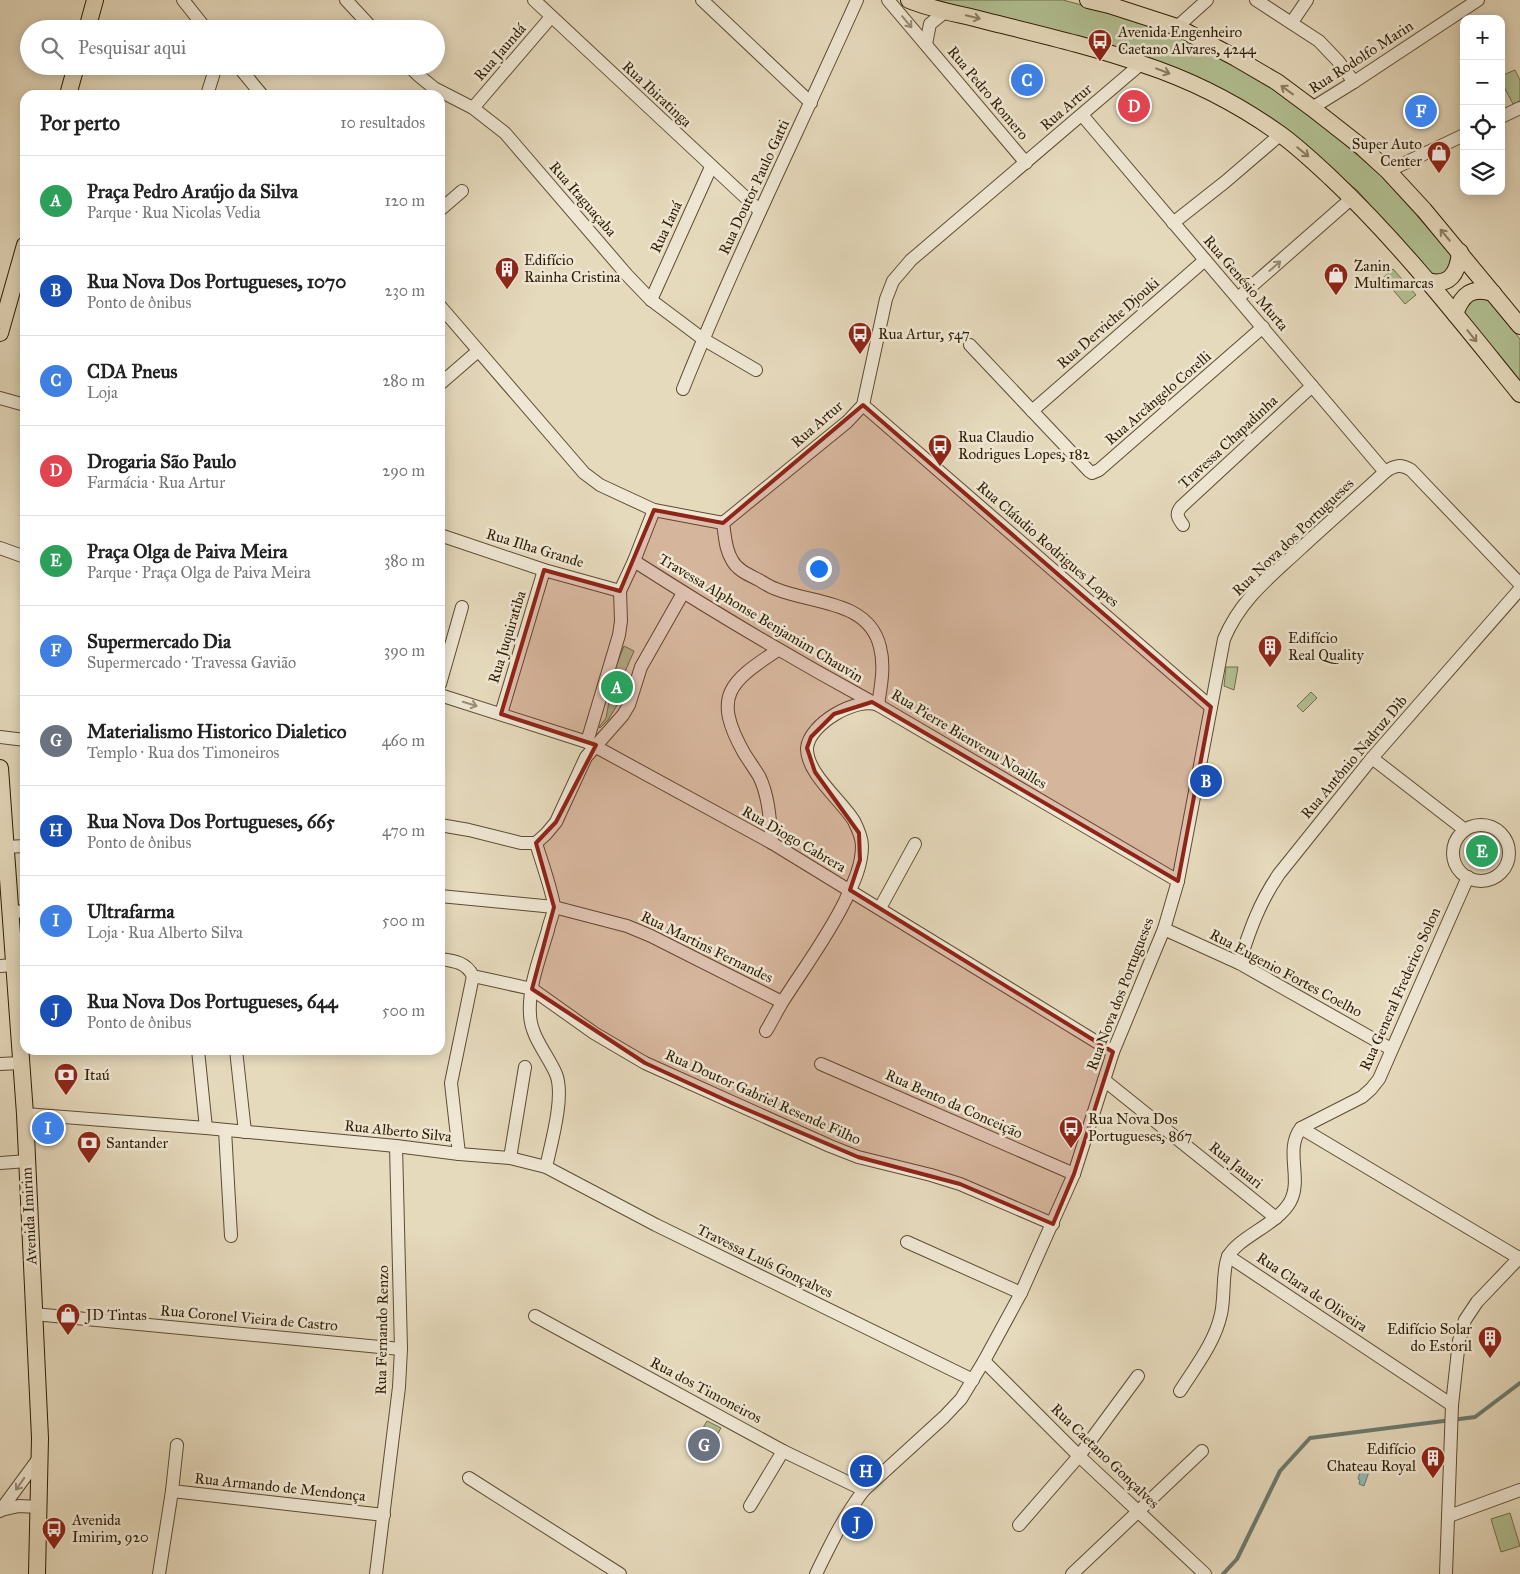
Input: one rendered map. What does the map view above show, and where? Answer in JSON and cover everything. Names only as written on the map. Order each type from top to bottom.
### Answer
[{"type":"main road","points":[[89,20],[95,0]]},
{"type":"main road","points":[[909,0],[1059,39],[1142,63],[1210,92],[1237,106],[1281,134],[1309,157],[1352,198],[1427,280],[1520,394]]},
{"type":"main road","points":[[1088,0],[1110,3],[1177,27],[1277,82],[1312,108],[1363,148],[1388,171],[1460,252],[1520,326]]},
{"type":"main road","points":[[69,90],[74,75]]},
{"type":"main road","points":[[1427,280],[1442,282],[1452,276],[1457,268],[1460,252]]},
{"type":"main road","points":[[0,333],[20,263]]},
{"type":"main road","points":[[1454,314],[1459,303],[1467,293],[1483,290],[1492,293]]},
{"type":"main road","name":"Avenida Imirim","points":[[0,768],[3,849],[18,911],[7,966],[21,1063],[25,1114],[40,1438],[37,1574]]},
{"type":"street","points":[[182,0],[199,20]]},
{"type":"street","points":[[346,0],[365,20]]},
{"type":"street","name":"Rua Ibiratinga","points":[[534,0],[760,211]]},
{"type":"street","points":[[702,0],[811,103]]},
{"type":"street","name":"Rua Doutor Paulo Gatti","points":[[683,389],[760,211],[857,0]]},
{"type":"street","name":"Rua Pedro Romero","points":[[888,0],[1026,163]]},
{"type":"street","points":[[1177,27],[1207,0]]},
{"type":"street","points":[[1257,0],[1314,37],[1326,48],[1354,82]]},
{"type":"street","points":[[1292,22],[1307,0]]},
{"type":"street","name":"Rua Rodolfo Marin","points":[[1312,108],[1478,0]]},
{"type":"street","name":"Rua Pedro Romero","points":[[926,44],[930,24],[946,11]]},
{"type":"street","name":"Rua Jaundá","points":[[473,108],[551,17]]},
{"type":"street","name":"Rua Artur","points":[[724,523],[847,422],[863,405],[886,299],[893,281],[912,260],[1142,63]]},
{"type":"street","points":[[209,90],[213,75]]},
{"type":"street","points":[[245,75],[258,90]]},
{"type":"street","name":"Rua Itaguaçaba","points":[[418,75],[438,90]]},
{"type":"street","name":"Rua Itaguaçaba","points":[[445,94],[473,108],[505,133],[627,275],[651,300],[703,339],[756,370]]},
{"type":"street","points":[[1505,115],[1520,108]]},
{"type":"street","name":"Rua Genésio Murta","points":[[1082,115],[1385,472]]},
{"type":"street","points":[[1172,223],[1225,182],[1281,134]]},
{"type":"street","points":[[1388,171],[1460,137]]},
{"type":"street","name":"Rua Ianá","points":[[651,300],[711,167]]},
{"type":"street","points":[[445,206],[462,191]]},
{"type":"street","points":[[1238,298],[1352,198]]},
{"type":"street","name":"Rua Derviche Djouki","points":[[1032,411],[1205,260]]},
{"type":"street","points":[[445,312],[584,473],[600,485],[654,510],[724,523]]},
{"type":"street","name":"Rua Arcângelo Corelli","points":[[970,345],[1089,471],[1096,472],[1263,327]]},
{"type":"street","points":[[445,380],[478,351]]},
{"type":"street","name":"Travessa Chapadinha","points":[[1183,525],[1177,515],[1180,507],[1312,386]]},
{"type":"street","points":[[0,398],[20,404]]},
{"type":"street","name":"Rua Cláudio Rodrigues Lopes","points":[[863,405],[1211,707]]},
{"type":"street","points":[[1385,472],[1394,466],[1400,465],[1411,470],[1520,584]]},
{"type":"street","name":"Rua Nova dos Portugueses","points":[[816,1574],[838,1530],[853,1504],[864,1490],[961,1399],[1021,1293],[1053,1224],[1074,1174],[1112,1052],[1164,929],[1178,881],[1224,639],[1232,622],[1242,606],[1264,582],[1385,472]]},
{"type":"street","points":[[445,825],[521,843],[536,842],[556,822],[591,744],[619,634],[621,621],[620,590],[634,561],[654,510]]},
{"type":"street","name":"Rua Pierre Bienvenu Noailles","points":[[724,523],[728,550],[732,561],[742,572],[776,589],[838,606],[859,615],[870,625],[877,636],[881,649],[882,667],[875,704],[1178,881]]},
{"type":"street","name":"Rua Ilha Grande","points":[[445,537],[544,570],[620,590]]},
{"type":"street","points":[[0,548],[20,555]]},
{"type":"street","name":"Travessa Alphonse Benjamim Chauvin","points":[[634,561],[778,650],[875,704]]},
{"type":"street","name":"Rua Juquiratiba","points":[[501,714],[544,570]]},
{"type":"street","name":"Rua Antônio Nadruz Dib","points":[[1239,963],[1258,909],[1267,891],[1279,874],[1372,758],[1520,589]]},
{"type":"street","points":[[591,744],[618,720],[629,705],[642,667],[683,593]]},
{"type":"street","points":[[445,666],[462,607]]},
{"type":"street","points":[[772,843],[768,809],[763,788],[759,776],[734,734],[729,717],[728,703],[730,690],[738,679],[751,667],[778,650]]},
{"type":"street","name":"Rua Diogo Cabrera","points":[[445,697],[591,744],[772,843],[1112,1052]]},
{"type":"street","points":[[766,1031],[782,1002],[824,940],[850,890],[860,860],[862,845],[853,820],[815,772],[809,759],[807,748],[811,737],[819,725],[834,714],[860,704],[875,704]]},
{"type":"street","points":[[0,736],[20,739]]},
{"type":"street","points":[[1372,758],[1465,830]]},
{"type":"street","points":[[1475,825],[1485,825],[1496,828],[1504,836],[1515,857],[1502,873],[1494,878],[1485,881],[1475,881],[1458,869],[1454,859],[1453,848],[1457,838],[1465,830],[1475,825]]},
{"type":"street","points":[[536,842],[554,907],[529,1006],[533,1031],[556,1074],[559,1084],[554,1127],[546,1167]]},
{"type":"street","points":[[880,908],[915,844]]},
{"type":"street","points":[[3,849],[20,847]]},
{"type":"street","name":"Rua General Frederico Solon","points":[[1301,1128],[1362,1097],[1379,1079],[1468,877]]},
{"type":"street","name":"Rua Martins Fernandes","points":[[445,896],[554,907],[627,926],[652,936],[782,1002]]},
{"type":"street","name":"Rua Eugenio Fortes Coelho","points":[[1164,929],[1239,963],[1392,1049]]},
{"type":"street","points":[[445,960],[464,964],[473,976],[452,1084],[459,1154]]},
{"type":"street","points":[[473,976],[532,989]]},
{"type":"street","name":"Rua Doutor Gabriel Resende Filho","points":[[532,989],[594,1032],[646,1063],[734,1104],[851,1154],[960,1184],[1053,1224]]},
{"type":"street","points":[[199,1055],[206,1128]]},
{"type":"street","points":[[237,1055],[245,1132]]},
{"type":"street","points":[[0,1064],[21,1063]]},
{"type":"street","name":"Rua Bento da Conceição","points":[[821,1064],[1074,1174]]},
{"type":"street","points":[[510,1158],[524,1067]]},
{"type":"street","name":"Rua Jauari","points":[[1104,1080],[1276,1218]]},
{"type":"street","name":"Rua Alberto Silva","points":[[25,1114],[206,1128],[396,1146],[510,1158],[546,1167]]},
{"type":"street","points":[[1180,1390],[1218,1328],[1223,1303],[1228,1256],[1237,1246],[1276,1218],[1290,1202],[1294,1191],[1295,1177],[1294,1144],[1296,1135],[1301,1128],[1520,1258],[1477,1302],[1465,1320],[1459,1341],[1452,1405],[1446,1574]]},
{"type":"street","points":[[226,1130],[231,1236]]},
{"type":"street","name":"Rua Fernando Renzo","points":[[376,1574],[399,1387],[401,1349],[396,1146]]},
{"type":"street","points":[[0,1163],[27,1161]]},
{"type":"street","name":"Travessa Luís Gonçalves","points":[[546,1167],[691,1243],[973,1380]]},
{"type":"street","points":[[907,1242],[1021,1293]]},
{"type":"street","name":"Rua Clara de Oliveira","points":[[1228,1256],[1452,1405]]},
{"type":"street","name":"Rua Coronel Vieira de Castro","points":[[34,1314],[401,1349]]},
{"type":"street","name":"Rua dos Timoneiros","points":[[534,1316],[784,1451],[864,1490]]},
{"type":"street","name":"Rua Caetano Gonçalves","points":[[984,1361],[1079,1456],[1205,1574]]},
{"type":"street","points":[[1019,1526],[1079,1456],[1138,1376]]},
{"type":"street","points":[[159,1574],[172,1492],[176,1445]]},
{"type":"street","points":[[750,1506],[784,1451]]},
{"type":"street","points":[[1072,1574],[1202,1451]]},
{"type":"street","points":[[0,1511],[39,1458]]},
{"type":"street","points":[[469,1478],[620,1574]]},
{"type":"street","points":[[1449,1516],[1520,1490]]},
{"type":"street","name":"Rua Armando de Mendonça","points":[[172,1492],[384,1516]]},
{"type":"street","points":[[0,1511],[19,1506],[38,1507]]},
{"type":"highlighted area","points":[[863,405],[1211,707],[1178,881],[872,702],[834,714],[811,737],[807,748],[815,772],[859,833],[860,860],[850,890],[1113,1052],[1074,1174],[1053,1224],[960,1184],[858,1157],[734,1104],[645,1063],[532,989],[554,907],[536,843],[556,822],[596,745],[501,714],[544,570],[620,591],[654,510],[723,523]]},
{"type":"green space","points":[[930,0],[1063,0],[1180,35],[1275,89],[1332,133],[1381,176],[1419,218],[1453,257],[1453,269],[1432,278],[1358,191],[1242,102],[1146,56]]},
{"type":"green space","points":[[1515,70],[1520,80],[1520,101],[1513,104],[1505,89],[1505,74]]},
{"type":"green space","points":[[1393,269],[1416,295],[1405,304],[1383,278]]},
{"type":"green space","points":[[1486,297],[1520,339],[1520,382],[1461,309],[1466,301]]},
{"type":"green space","points":[[624,646],[634,651],[624,674],[621,699],[608,720],[600,728],[606,718],[615,669]]},
{"type":"green space","points":[[1226,667],[1238,667],[1234,690],[1224,686]]},
{"type":"green space","points":[[1311,692],[1317,698],[1303,712],[1297,706]]},
{"type":"green space","points":[[1482,837],[1492,841],[1496,851],[1492,861],[1482,865],[1472,861],[1468,851],[1472,841]]},
{"type":"green space","points":[[707,1421],[721,1428],[714,1440],[700,1433]]},
{"type":"green space","points":[[1510,1513],[1520,1546],[1501,1552],[1491,1519]]},
{"type":"water","points":[[1362,1464],[1371,1466],[1364,1486],[1359,1484],[1360,1480],[1358,1479]]},
{"type":"waterway","points":[[1223,1574],[1237,1559],[1280,1471],[1310,1438],[1475,1417],[1520,1383]]},
{"type":"place","name":"Avenida Engenheiro Caetano Alvares, 4244","points":[[1100,62]]},
{"type":"place","name":"CDA Pneus","points":[[1027,80]]},
{"type":"place","name":"Drogaria São Paulo","points":[[1134,106]]},
{"type":"place","name":"Supermercado Dia","points":[[1421,111]]},
{"type":"place","name":"Super Auto Center","points":[[1439,174]]},
{"type":"place","name":"Edifício Rainha Cristina","points":[[507,290]]},
{"type":"place","name":"Zanin Multimarcas","points":[[1336,296]]},
{"type":"place","name":"Rua Artur, 547","points":[[860,355]]},
{"type":"place","name":"Rua Claudio Rodrigues Lopes, 182","points":[[940,467]]},
{"type":"place","name":"Edifício Real Quality","points":[[1270,668]]},
{"type":"place","name":"Praça Pedro Araújo da Silva","points":[[617,687]]},
{"type":"place","name":"Rua Nova Dos Portugueses, 1070","points":[[1206,781]]},
{"type":"place","name":"Praça Olga de Paiva Meira","points":[[1482,851]]},
{"type":"place","name":"Itaú","points":[[66,1096]]},
{"type":"place","name":"Ultrafarma","points":[[48,1128]]},
{"type":"place","name":"Rua Nova Dos Portugueses, 867","points":[[1071,1149]]},
{"type":"place","name":"Santander","points":[[89,1164]]},
{"type":"place","name":"JD Tintas","points":[[68,1336]]},
{"type":"place","name":"Edifício Solar do Estoril","points":[[1490,1359]]},
{"type":"place","name":"Materialismo Historico Dialetico","points":[[704,1445]]},
{"type":"place","name":"Rua Nova Dos Portugueses, 665","points":[[866,1471]]},
{"type":"place","name":"Edifício Chateau Royal","points":[[1433,1479]]},
{"type":"place","name":"Rua Nova Dos Portugueses, 644","points":[[857,1523]]},
{"type":"place","name":"Avenida Imirim, 920","points":[[54,1550]]}]
